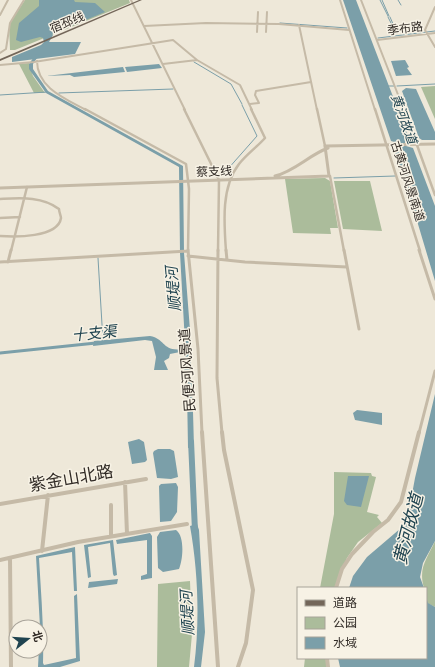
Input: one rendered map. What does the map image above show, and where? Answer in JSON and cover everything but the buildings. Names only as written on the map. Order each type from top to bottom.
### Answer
[{"type":"main road","name":"宿邳线","points":[[0,59],[137,0]]},
{"type":"main road","name":"宿邳线","points":[[132,2],[141,0]]},
{"type":"street","points":[[0,16],[8,0]]},
{"type":"street","points":[[0,53],[6,48],[8,24],[11,17],[24,0]]},
{"type":"street","name":"古黄河风景南道","points":[[340,0],[435,299]]},
{"type":"street","points":[[361,0],[418,144],[435,195]]},
{"type":"street","points":[[132,2],[219,180],[217,378],[224,450],[253,590],[246,643],[238,667]]},
{"type":"street","points":[[435,7],[426,27],[427,33],[435,47]]},
{"type":"street","points":[[257,32],[258,12]]},
{"type":"street","points":[[266,32],[267,12]]},
{"type":"street","points":[[144,26],[206,23],[266,24],[299,25],[349,30]]},
{"type":"street","points":[[299,25],[326,148],[359,329]]},
{"type":"street","name":"季布路","points":[[377,40],[435,33]]},
{"type":"street","points":[[0,65],[30,62],[173,40],[197,60],[240,85],[265,138],[237,166],[230,180],[225,220],[227,260]]},
{"type":"street","points":[[163,64],[197,60]]},
{"type":"street","name":"民便河风景道","points":[[36,61],[37,71],[52,91],[185,162],[189,181],[187,251],[198,350],[204,478],[218,667]]},
{"type":"street","points":[[250,104],[259,103],[255,95],[256,91],[311,82]]},
{"type":"street","points":[[260,179],[291,171],[314,154],[326,148],[393,144],[435,144]]},
{"type":"street","name":"蔡支线","points":[[0,188],[330,176]]},
{"type":"street","points":[[8,261],[13,237],[28,187]]},
{"type":"street","points":[[0,199],[25,199],[48,203],[56,206],[60,213],[59,221],[54,228],[42,233],[31,236],[0,236]]},
{"type":"street","points":[[0,218],[20,217]]},
{"type":"street","points":[[0,262],[187,251]]},
{"type":"street","points":[[188,256],[227,260],[347,267]]},
{"type":"street","points":[[336,587],[342,569],[352,554],[373,532],[388,520],[401,502],[435,371]]},
{"type":"street","name":"紫金山北路","points":[[0,504],[146,479]]},
{"type":"street","points":[[125,482],[127,534]]},
{"type":"street","points":[[42,551],[48,495]]},
{"type":"street","points":[[111,505],[112,536]]},
{"type":"street","points":[[0,560],[112,536],[187,524]]},
{"type":"street","points":[[10,558],[11,667]]},
{"type":"green space","points":[[25,0],[129,0],[130,3],[15,50],[10,50],[9,24]]},
{"type":"green space","points":[[29,63],[33,76],[45,93],[34,93],[19,64]]},
{"type":"green space","points":[[435,86],[435,119],[421,87]]},
{"type":"green space","points":[[325,178],[330,181],[338,228],[330,228],[331,234],[293,233],[285,179]]},
{"type":"green space","points":[[334,181],[370,181],[382,231],[343,229]]},
{"type":"green space","points":[[334,472],[371,473],[372,476],[376,477],[367,512],[379,515],[377,517],[382,523],[358,542],[347,558],[335,587],[320,587],[334,514]]},
{"type":"green space","points":[[435,541],[435,607],[427,603],[427,587],[424,587],[422,581],[424,564]]},
{"type":"green space","points":[[190,581],[192,634],[189,667],[157,667],[158,584]]},
{"type":"green space","points":[[305,659],[326,659],[326,667],[304,667]]},
{"type":"water","points":[[39,0],[74,0],[75,2],[95,3],[105,12],[52,34],[53,35],[49,42],[81,42],[75,54],[12,62],[12,57],[41,45],[44,42],[43,38],[40,37],[21,42],[16,40],[19,23],[39,6]]},
{"type":"water","points":[[343,0],[356,0],[410,141],[405,142],[406,146],[413,148],[435,206],[435,281],[409,194],[393,148],[398,148],[398,143],[391,141]]},
{"type":"water","points":[[405,60],[409,67],[407,68],[412,75],[396,76],[391,61]]},
{"type":"water","points":[[159,64],[162,68],[127,72],[125,67]]},
{"type":"water","points":[[123,67],[125,72],[74,77],[70,75],[46,76]]},
{"type":"water","points":[[406,88],[416,89],[435,132],[435,140],[422,140],[419,138],[402,91]]},
{"type":"water","points":[[150,336],[159,340],[171,349],[183,349],[183,345],[188,340],[187,336],[191,336],[190,355],[194,447],[188,448],[187,390],[184,378],[185,354],[180,352],[170,354],[169,358],[164,361],[168,370],[154,370],[156,357],[152,341],[145,340],[93,346],[94,341]]},
{"type":"water","name":"黄河故道","points":[[435,394],[435,541],[423,563],[420,577],[424,587],[349,587],[353,576],[367,557],[401,528],[408,516],[415,478]]},
{"type":"water","points":[[357,410],[382,413],[382,425],[355,420],[353,413]]},
{"type":"water","points":[[139,439],[144,442],[147,460],[145,462],[132,464],[128,442]]},
{"type":"water","points":[[158,449],[170,449],[174,451],[178,477],[171,479],[157,478],[153,453]]},
{"type":"water","points":[[348,476],[369,476],[361,507],[347,505],[344,501]]},
{"type":"water","points":[[176,483],[178,487],[177,512],[171,521],[160,522],[159,486],[161,484]]},
{"type":"water","points":[[197,524],[199,530],[205,632],[201,667],[194,667],[197,632],[197,596],[195,561],[190,526]]},
{"type":"water","points":[[176,530],[181,537],[182,543],[182,554],[179,569],[163,572],[158,568],[157,537],[160,532]]},
{"type":"water","points":[[150,533],[152,536],[152,578],[141,580],[141,576],[147,574],[147,540],[117,544],[116,540]]},
{"type":"water","points":[[113,540],[117,575],[114,576],[113,574],[110,543],[88,547],[91,577],[88,578],[84,545]]},
{"type":"water","points":[[75,547],[77,591],[74,591],[72,552],[39,558],[43,619],[40,619],[36,556]]},
{"type":"water","points":[[118,579],[117,584],[88,588],[89,582]]},
{"type":"water","points":[[77,594],[80,661],[60,667],[38,667],[38,659],[43,659],[44,665],[76,658],[74,596]]},
{"type":"water","points":[[427,600],[428,603],[435,607],[435,667],[340,667],[338,659],[427,659]]},
{"type":"waterway","points":[[380,0],[388,16]]},
{"type":"waterway","points":[[382,0],[389,16]]},
{"type":"waterway","points":[[398,0],[401,5]]},
{"type":"waterway","points":[[388,17],[396,33]]},
{"type":"waterway","points":[[390,17],[397,33]]},
{"type":"waterway","points":[[280,23],[347,28]]},
{"type":"waterway","points":[[378,38],[435,31]]},
{"type":"waterway","name":"顺堤河","points":[[37,55],[31,64],[31,69],[47,92],[181,166],[182,253],[188,343]]},
{"type":"waterway","points":[[194,62],[231,84],[242,104]]},
{"type":"waterway","name":"黄河故道","points":[[397,86],[435,84]]},
{"type":"waterway","points":[[388,86],[394,86]]},
{"type":"waterway","points":[[59,93],[173,89]]},
{"type":"waterway","points":[[0,95],[47,92]]},
{"type":"waterway","points":[[227,170],[257,136],[242,105]]},
{"type":"waterway","points":[[334,178],[395,176]]},
{"type":"waterway","points":[[98,258],[103,341]]},
{"type":"waterway","name":"十支渠","points":[[0,353],[96,343]]},
{"type":"waterway","name":"顺堤河","points":[[191,441],[195,531]]}]
